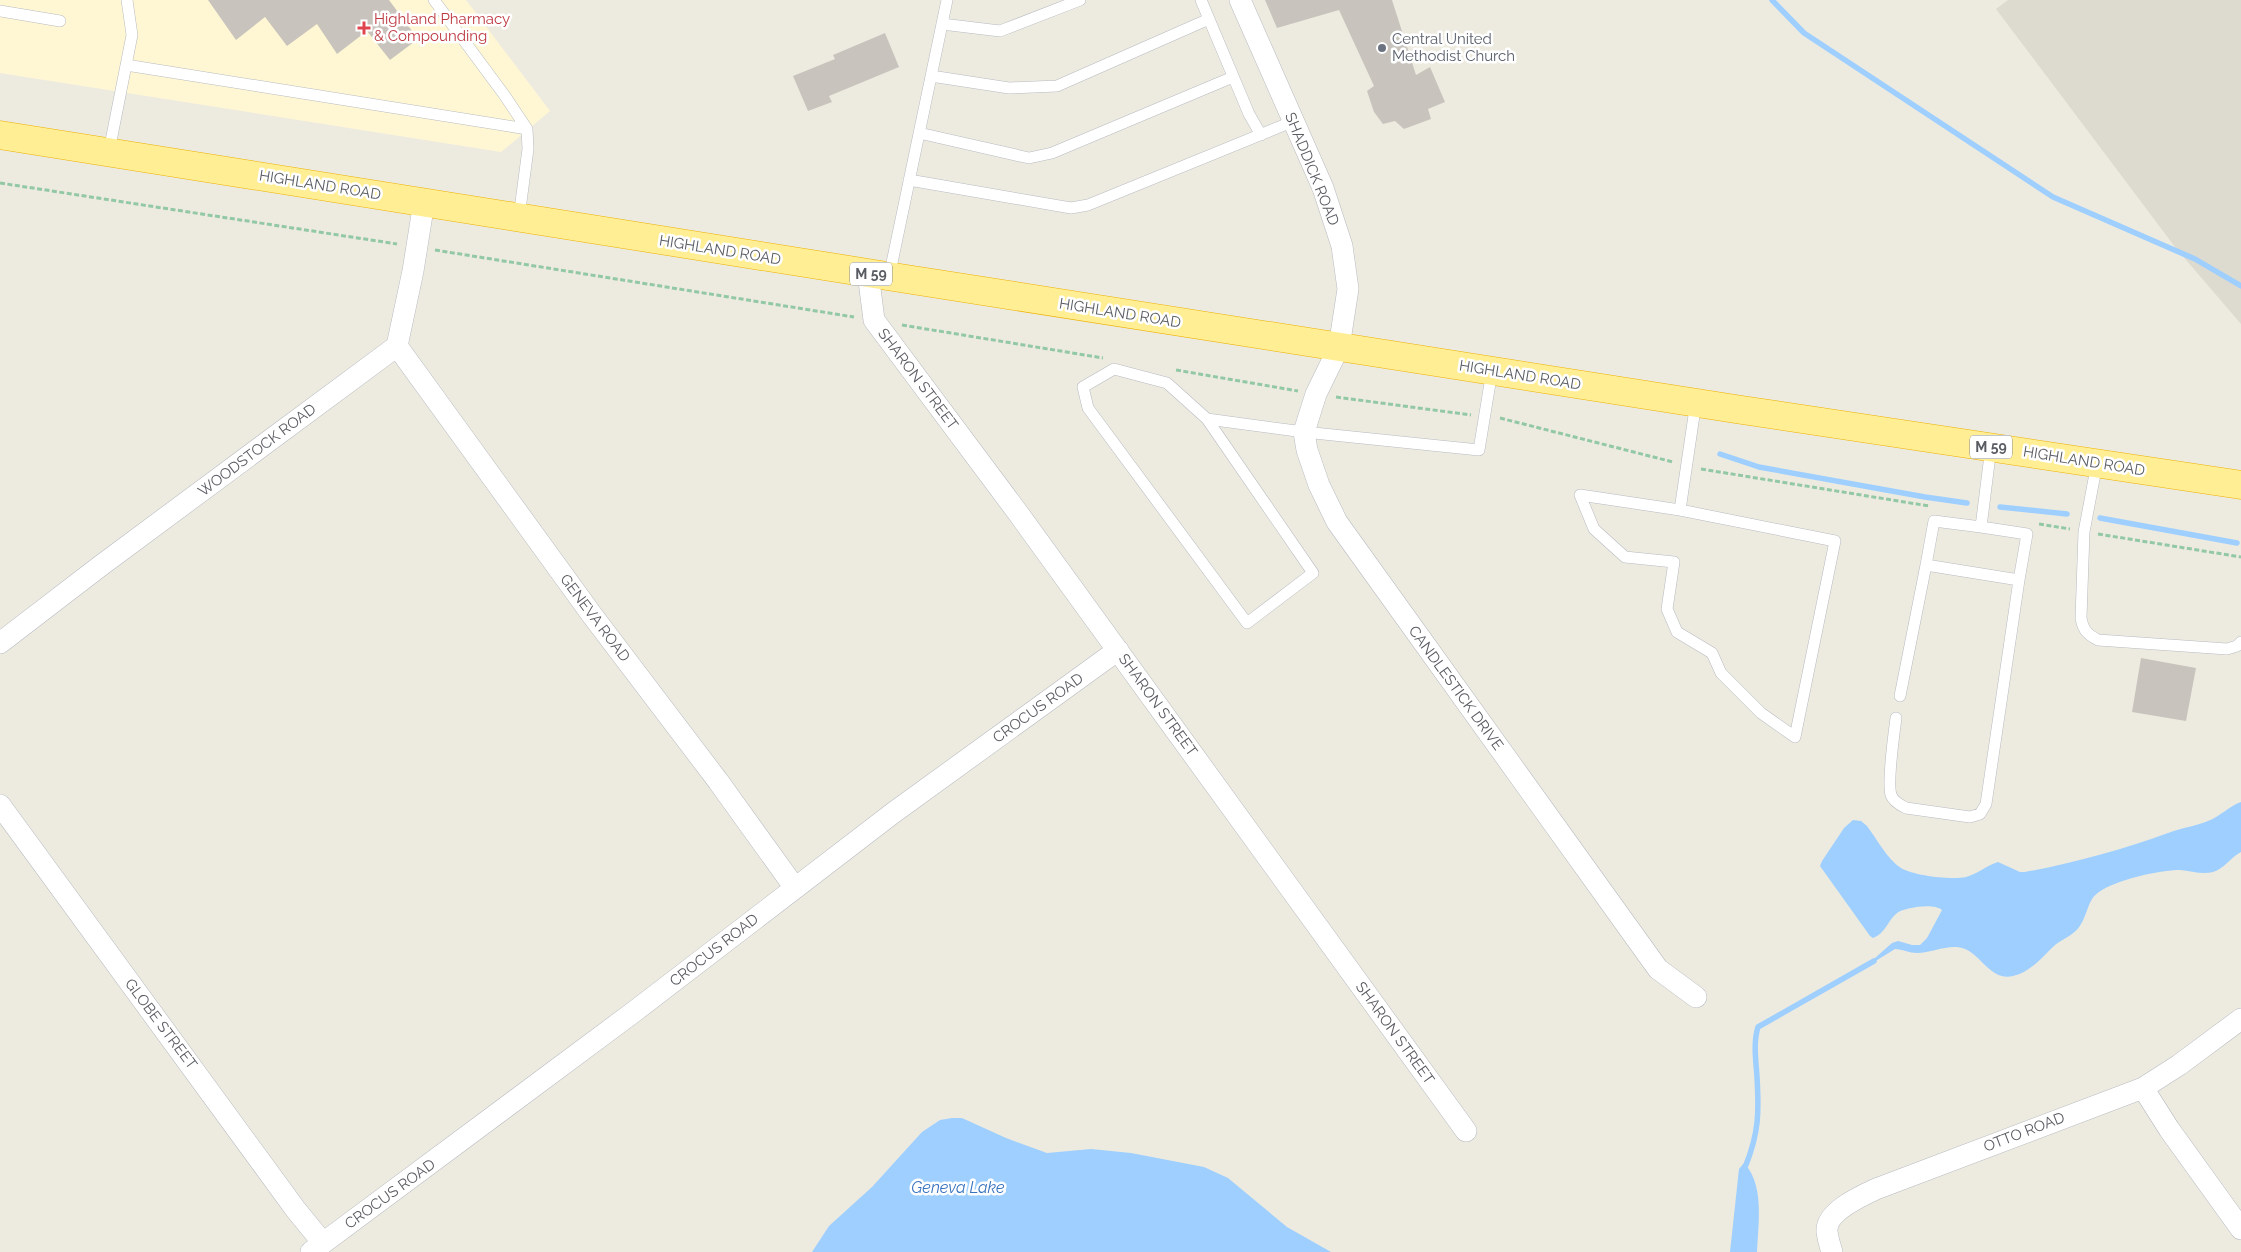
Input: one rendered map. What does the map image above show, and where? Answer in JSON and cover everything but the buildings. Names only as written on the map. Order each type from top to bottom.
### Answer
[{"type":"highway","name":"HIGHLAND ROAD","points":[[0,135],[1492,371],[2241,485]]},
{"type":"street","name":"SHADDICK ROAD","points":[[1240,0],[1323,188],[1342,246],[1348,289],[1339,347]]},
{"type":"street","points":[[396,346],[413,271],[424,202]]},
{"type":"street","name":"SHARON STREET","points":[[879,275],[874,320],[1118,650],[1466,1131]]},
{"type":"street","name":"WOODSTOCK ROAD","points":[[0,643],[396,346]]},
{"type":"street","name":"GENEVA ROAD","points":[[396,346],[592,615],[718,781],[795,888]]},
{"type":"street","name":"CANDLESTICK DRIVE","points":[[1339,347],[1316,394],[1304,432],[1307,450],[1319,485],[1337,522],[1658,969],[1696,997]]},
{"type":"street","name":"CROCUS ROAD","points":[[317,1247],[635,1011],[893,813],[1118,650]]},
{"type":"street","name":"GLOBE STREET","points":[[0,805],[296,1210],[317,1247]]},
{"type":"street","name":"OTTO ROAD","points":[[1832,1252],[1826,1230],[1832,1218],[1847,1204],[1876,1189],[2143,1088],[2179,1065],[2241,1019]]},
{"type":"street","points":[[2143,1088],[2169,1129],[2241,1228]]},
{"type":"lane","points":[[109,151],[132,35],[127,0]]},
{"type":"lane","points":[[434,0],[506,96],[526,129],[528,149],[519,217]]},
{"type":"lane","points":[[879,275],[909,180],[947,0]]},
{"type":"lane","points":[[942,24],[1000,31],[1080,0]]},
{"type":"lane","points":[[1201,0],[1249,114],[1261,135]]},
{"type":"lane","points":[[0,11],[60,21]]},
{"type":"lane","points":[[931,76],[1009,88],[1057,86],[1209,19]]},
{"type":"lane","points":[[126,65],[526,129]]},
{"type":"lane","points":[[919,133],[1030,158],[1052,153],[1233,77]]},
{"type":"lane","points":[[909,180],[1071,208],[1088,205],[1294,121]]},
{"type":"lane","points":[[1207,419],[1313,573],[1247,623],[1088,408],[1083,387],[1114,369],[1167,383],[1207,419],[1304,432],[1479,450],[1492,371]]},
{"type":"lane","points":[[1680,510],[1696,402]]},
{"type":"lane","points":[[1981,527],[1991,447]]},
{"type":"lane","points":[[2097,463],[2084,532],[2081,618],[2083,629],[2088,635],[2098,640],[2227,650],[2241,642]]},
{"type":"lane","points":[[1580,495],[1680,510],[1835,541],[1795,737],[1761,713],[1721,673],[1712,653],[1677,632],[1667,608],[1674,562],[1625,556],[1594,528],[1580,495]]},
{"type":"lane","points":[[1896,718],[1891,795],[1898,805],[1906,808],[1970,817],[1980,814],[1986,804],[2027,534],[1934,521],[1900,696]]},
{"type":"lane","points":[[1926,565],[2019,580]]},
{"type":"shaded area","points":[[0,0],[466,0],[550,111],[501,152],[0,73]]},
{"type":"shaded area","points":[[2008,0],[2241,0],[2241,324],[2175,247],[1996,9]]},
{"type":"water","points":[[2241,802],[2241,852],[2221,868],[2205,873],[2180,870],[2138,876],[2106,888],[2095,895],[2076,931],[2055,945],[2031,968],[2013,976],[2005,977],[1993,972],[1971,952],[1959,947],[1917,953],[1895,949],[1874,962],[1875,958],[1892,943],[1898,941],[1920,945],[1927,938],[1942,910],[1927,906],[1901,911],[1894,916],[1881,933],[1873,938],[1820,866],[1844,828],[1853,820],[1861,821],[1867,826],[1887,854],[1901,868],[1924,875],[1959,878],[1970,876],[1998,862],[2020,872],[2025,872],[2097,855],[2203,823]]},
{"type":"water","name":"Geneva Lake","points":[[962,1118],[1006,1138],[1047,1153],[1091,1149],[1131,1153],[1204,1167],[1228,1178],[1287,1227],[1331,1252],[812,1252],[829,1226],[872,1187],[922,1132],[940,1120]]},
{"type":"water","points":[[1744,1163],[1751,1172],[1758,1193],[1757,1252],[1730,1252],[1739,1169]]},
{"type":"waterway","points":[[1772,0],[1804,33],[2053,197],[2195,259],[2241,286]]},
{"type":"waterway","points":[[1720,454],[1759,467],[1967,503]]},
{"type":"waterway","points":[[2000,507],[2067,514]]},
{"type":"waterway","points":[[2100,518],[2237,543]]},
{"type":"waterway","points":[[1746,1165],[1756,1132],[1757,1122],[1758,1101],[1755,1046],[1758,1027],[1874,961]]},
{"type":"place","name":"Highland Pharmacy & Compounding","points":[[364,28]]},
{"type":"place","name":"Central United Methodist Church","points":[[1382,48]]}]
